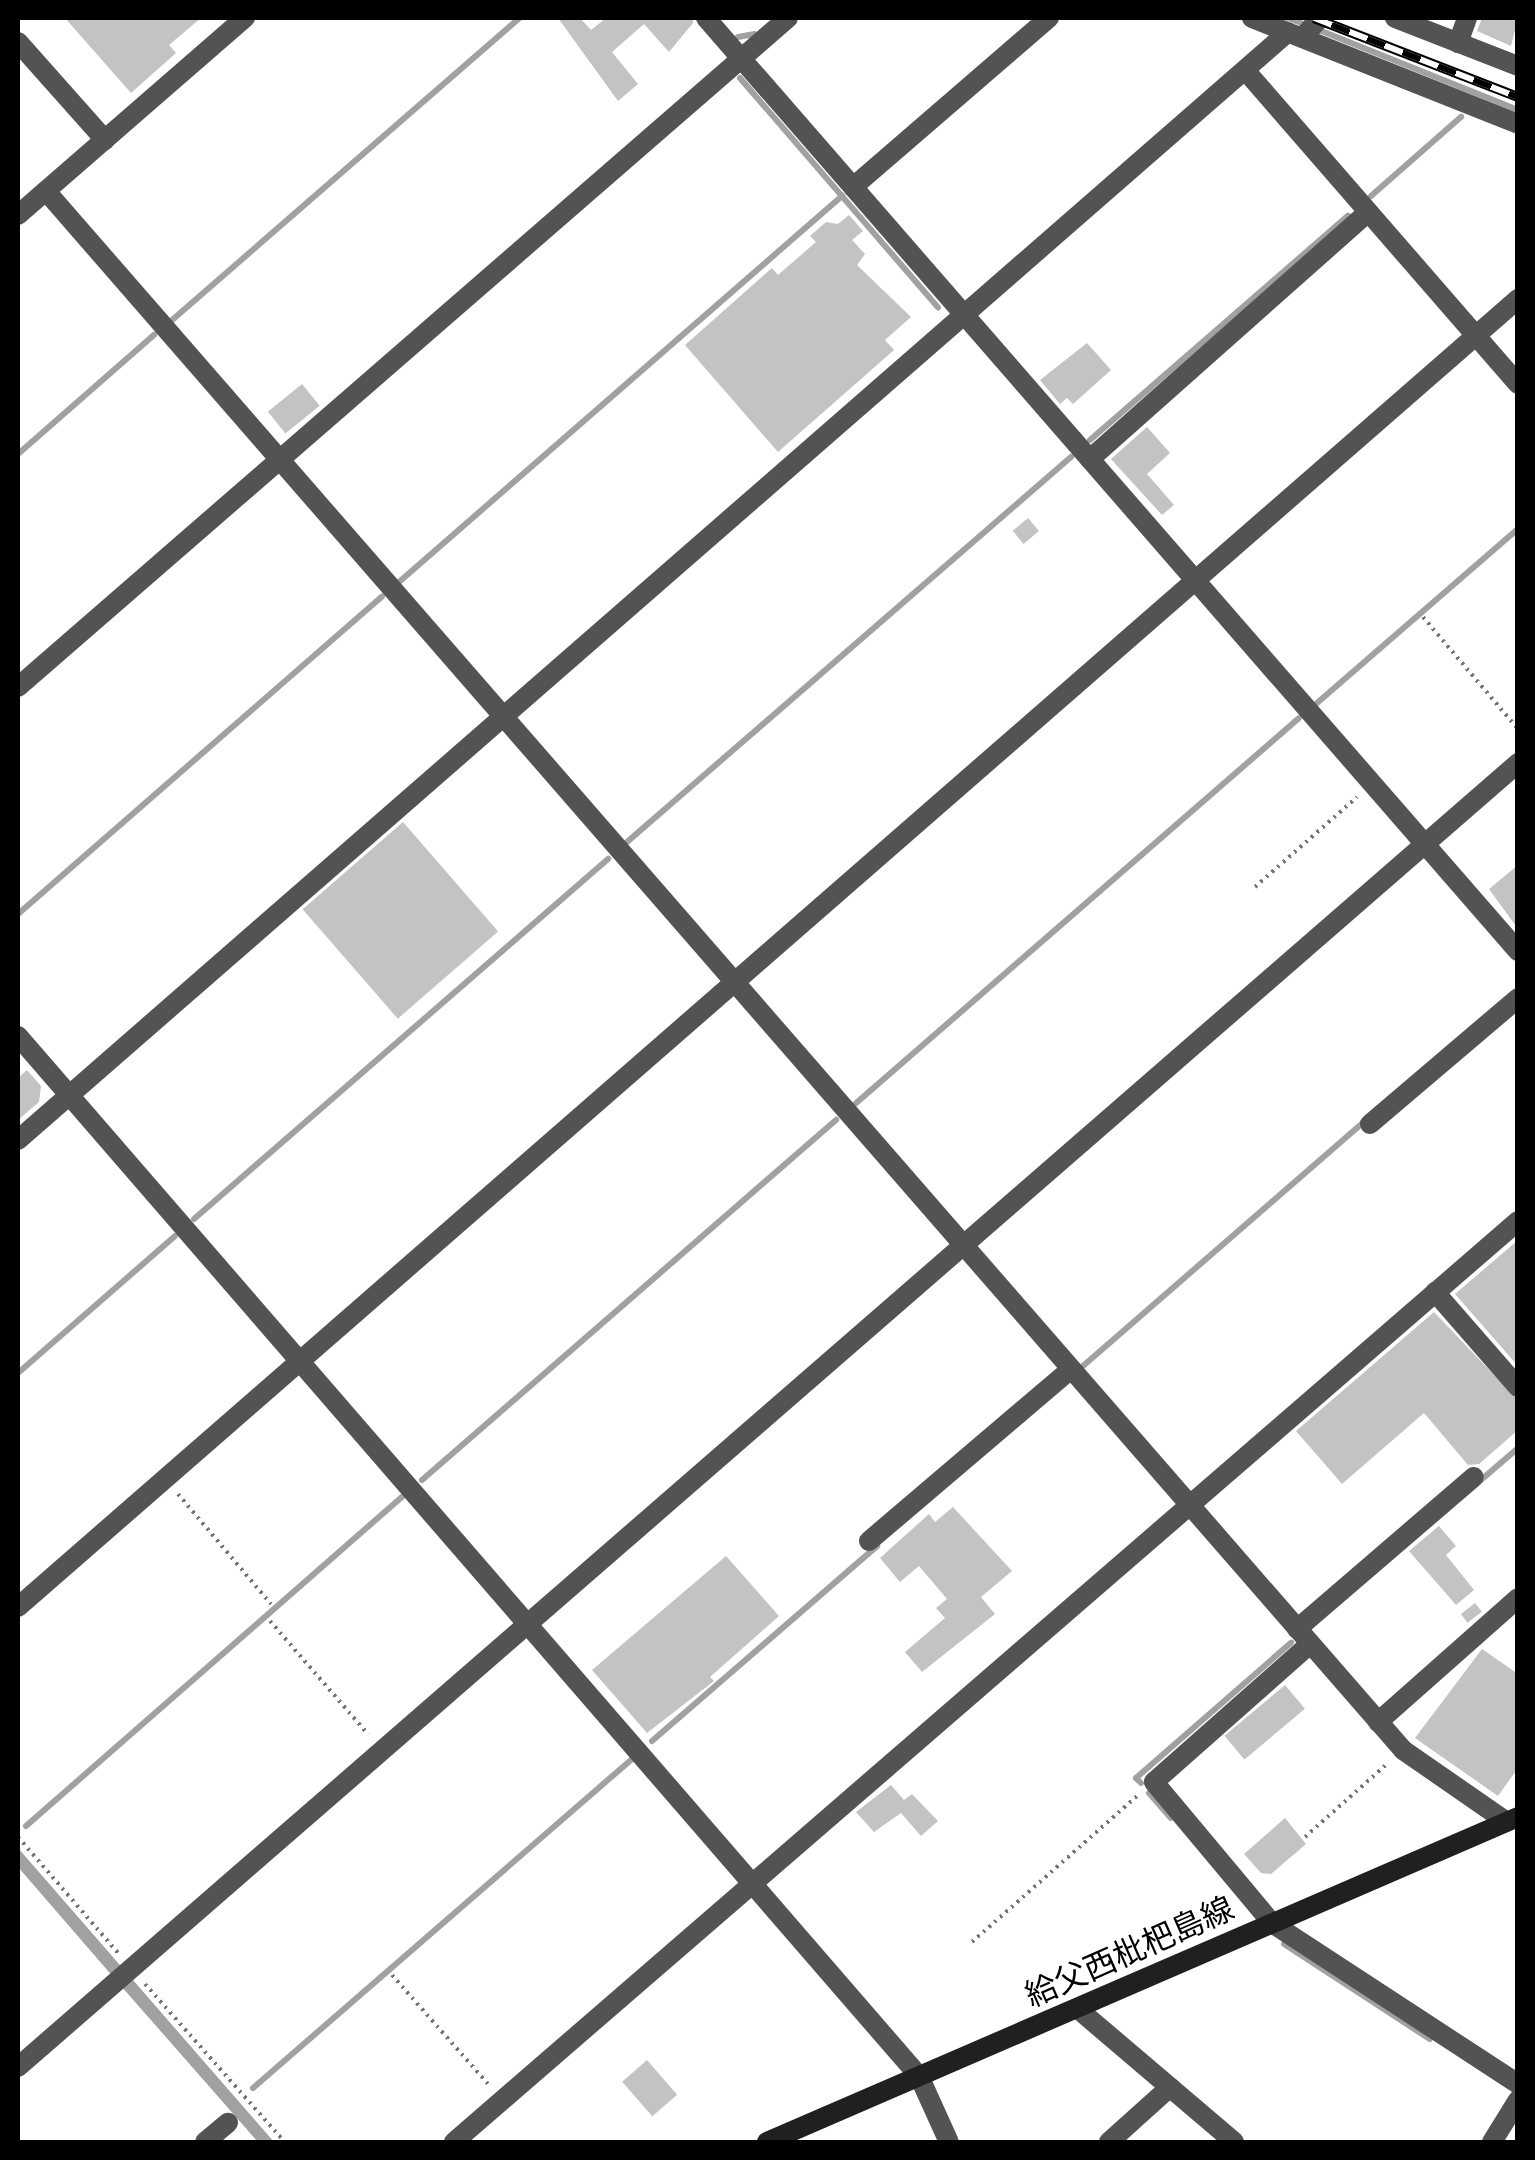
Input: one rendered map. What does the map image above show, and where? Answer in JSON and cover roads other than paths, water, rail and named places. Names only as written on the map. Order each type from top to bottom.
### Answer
[{"type":"main road","name":"給父西枇杷島線","points":[[767,2142],[1512,1820]]},
{"type":"street","points":[[18,215],[245,18]]},
{"type":"street","points":[[706,18],[1518,950]]},
{"type":"street","points":[[18,687],[788,18]]},
{"type":"street","points":[[853,187],[1049,18]]},
{"type":"street","points":[[1252,18],[1518,124]]},
{"type":"street","points":[[18,1140],[1245,70],[1320,18]]},
{"type":"street","points":[[1395,18],[1518,66]]},
{"type":"street","points":[[1458,43],[1467,18]]},
{"type":"street","points":[[18,42],[104,140]]},
{"type":"street","points":[[1245,70],[1518,384]]},
{"type":"street","points":[[46,191],[500,719],[1402,1750],[1512,1820]]},
{"type":"street","points":[[1090,459],[1368,212]]},
{"type":"street","points":[[18,1607],[1518,299]]},
{"type":"street","points":[[18,2067],[1518,763]]},
{"type":"street","points":[[1370,1124],[1518,998]]},
{"type":"street","points":[[18,1036],[531,1622],[919,2076],[949,2142]]},
{"type":"street","points":[[454,2142],[1518,1220]]},
{"type":"street","points":[[1435,1292],[1518,1387]]},
{"type":"street","points":[[869,1541],[1070,1368]]},
{"type":"street","points":[[1474,1477],[1154,1782],[1272,1924],[1518,2084]]},
{"type":"street","points":[[1378,1722],[1518,1598]]},
{"type":"street","points":[[1078,2009],[1234,2142]]},
{"type":"street","points":[[1109,2142],[1170,2087]]},
{"type":"street","points":[[1492,2142],[1518,2100]]},
{"type":"street","points":[[206,2142],[228,2123]]},
{"type":"waterway","points":[[171,321],[519,18]]},
{"type":"waterway","points":[[1288,18],[1301,23]]},
{"type":"waterway","points":[[1319,30],[1518,110]]},
{"type":"waterway","points":[[738,37],[755,34]]},
{"type":"waterway","points":[[740,78],[938,307]]},
{"type":"waterway","points":[[1371,196],[1461,117]]},
{"type":"waterway","points":[[399,582],[842,196]]},
{"type":"waterway","points":[[1090,440],[1348,216]]},
{"type":"waterway","points":[[18,454],[154,335]]},
{"type":"waterway","points":[[627,842],[1071,457]]},
{"type":"waterway","points":[[1317,703],[1518,529]]},
{"type":"waterway","points":[[18,914],[382,597]]},
{"type":"waterway","points":[[855,1104],[1299,718]]},
{"type":"waterway","points":[[194,1219],[608,859]]},
{"type":"waterway","points":[[422,1480],[836,1120]]},
{"type":"waterway","points":[[1083,1366],[1366,1120]]},
{"type":"waterway","points":[[18,1373],[175,1236]]},
{"type":"waterway","points":[[1481,1480],[1518,1448]]},
{"type":"waterway","points":[[26,1826],[402,1497]]},
{"type":"waterway","points":[[652,1741],[877,1546]]},
{"type":"waterway","points":[[1141,1783],[1136,1778],[1291,1643]]},
{"type":"waterway","points":[[253,2088],[632,1759]]},
{"type":"waterway","points":[[1149,1793],[1171,1818]]},
{"type":"waterway","points":[[1284,1944],[1430,2039]]},
{"type":"railway","points":[[1314,18],[1518,97]]}]
